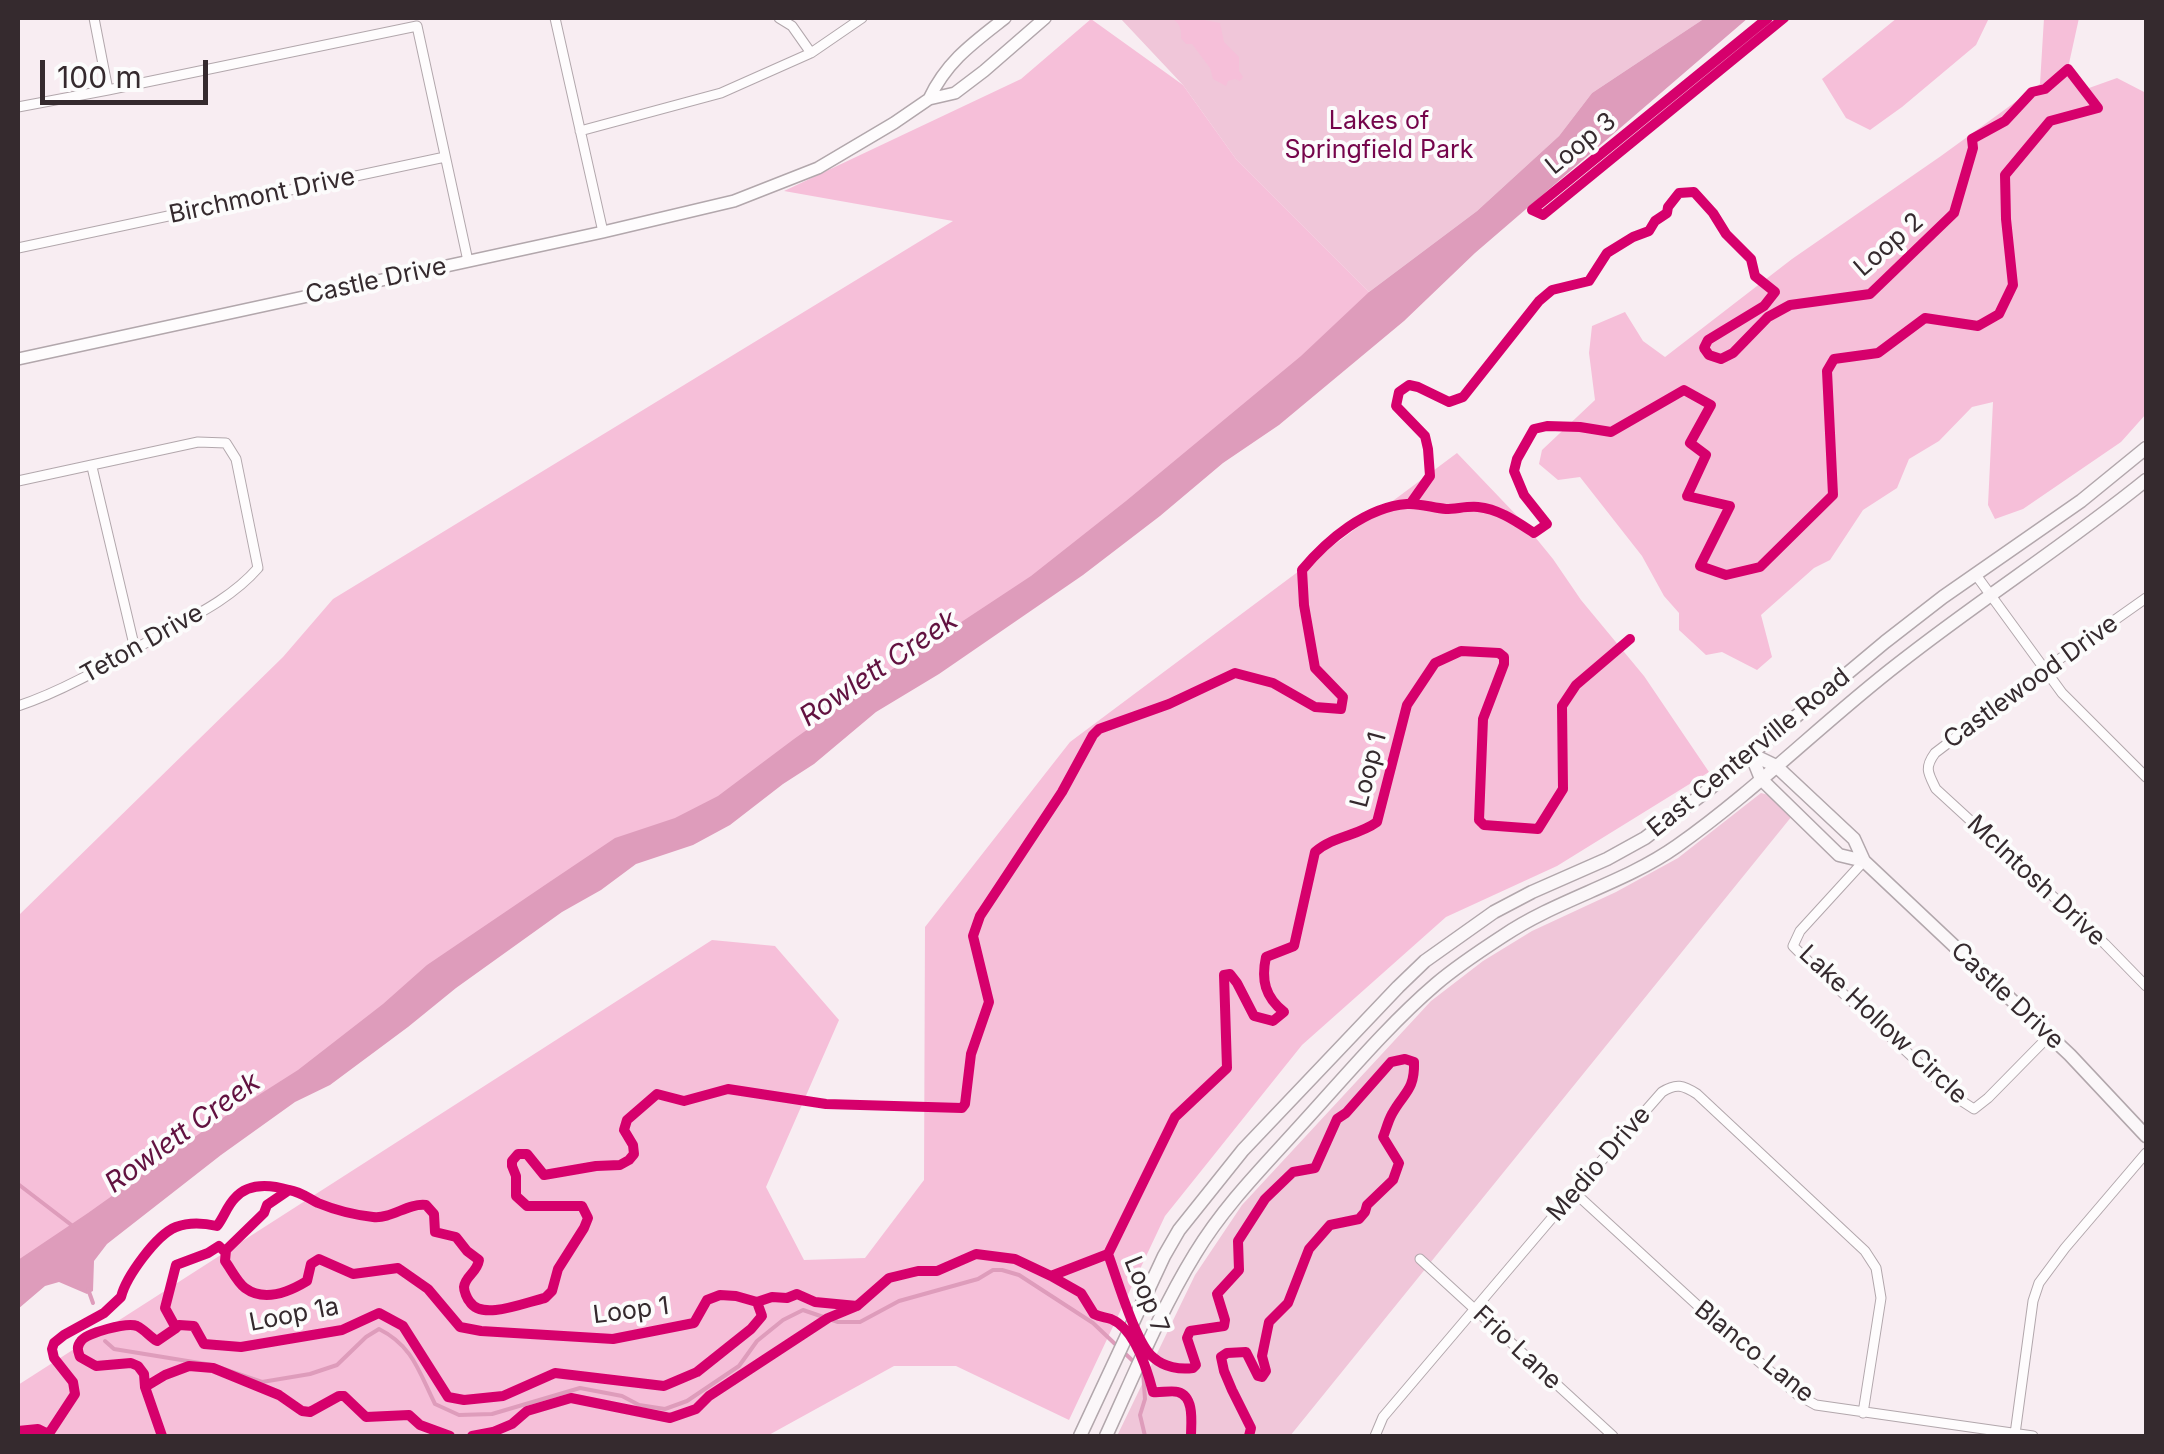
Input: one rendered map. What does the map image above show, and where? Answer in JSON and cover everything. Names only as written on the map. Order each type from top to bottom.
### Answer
[{"type":"main road","name":"East Centerville Road","points":[[1080,1436],[1179,1230],[1244,1150],[1398,986],[1494,912],[1645,838],[1884,642],[2081,501],[2146,448]]},
{"type":"main road","name":"East Centerville Road","points":[[1109,1431],[1171,1295],[1230,1204],[1436,983],[1532,919],[1650,863],[1698,831],[1899,663],[2146,480]]},
{"type":"main road","name":"Castle Drive","points":[[1752,754],[1776,766],[1854,840],[1864,861],[2049,1036],[2146,1136]]},
{"type":"main road","name":"Castle Drive","points":[[1752,754],[1761,779],[1839,855],[1864,861]]},
{"type":"street","points":[[94,18],[108,90]]},
{"type":"street","points":[[555,18],[603,232]]},
{"type":"street","points":[[779,18],[792,26],[811,53]]},
{"type":"street","points":[[580,131],[721,93],[811,53],[862,18]]},
{"type":"street","points":[[929,100],[938,80],[957,56],[1005,18]]},
{"type":"street","name":"Castle Drive","points":[[18,359],[734,201],[818,168],[929,100],[955,93],[1045,18]]},
{"type":"street","points":[[18,107],[417,26],[468,261]]},
{"type":"street","name":"Birchmont Drive","points":[[18,248],[445,157]]},
{"type":"street","name":"Teton Drive","points":[[18,706],[39,699],[215,604],[258,568],[236,460],[226,443],[198,442],[92,467]]},
{"type":"street","points":[[18,481],[92,467],[135,649]]},
{"type":"street","points":[[1976,574],[2044,670],[2146,777]]},
{"type":"street","name":"Castlewood Drive","points":[[1928,774],[1928,763],[1935,752],[2146,598]]},
{"type":"street","name":"McIntosh Drive","points":[[1928,774],[1936,789],[2146,986]]},
{"type":"street","name":"Lake Hollow Circle","points":[[1864,861],[1800,931],[1794,946],[1810,963],[1958,1098],[1974,1108],[2049,1036]]},
{"type":"street","name":"Medio Drive","points":[[1375,1436],[1383,1418],[1574,1192],[1662,1092],[1673,1085],[1684,1086],[1696,1094],[1865,1252],[1876,1268],[1881,1298],[1863,1414]]},
{"type":"street","points":[[2015,1434],[2033,1300],[2039,1282],[2146,1152]]},
{"type":"street","name":"Blanco Lane","points":[[1574,1192],[1798,1395],[1816,1405],[2034,1436]]},
{"type":"street","name":"Frio Lane","points":[[1420,1259],[1614,1436]]},
{"type":"green space","name":"Lakes of Springfield Park","points":[[1120,18],[1705,18],[1592,93],[1559,136],[1477,211],[1369,292],[1236,159],[1183,85]]},
{"type":"green space","points":[[1761,793],[1769,795],[1792,816],[1290,1436],[1117,1436],[1195,1275],[1242,1205],[1431,1001],[1483,961],[1532,931],[1678,858]]},
{"type":"shaded area","points":[[1170,18],[1220,23],[1224,42],[1239,57],[1243,77],[1240,81],[1228,81],[1226,86],[1213,79],[1210,68],[1192,44],[1181,38],[1179,26]]},
{"type":"shaded area","points":[[1705,18],[1748,18],[1475,253],[1404,321],[1279,425],[1223,463],[1083,575],[939,674],[876,712],[814,764],[730,825],[693,845],[636,864],[562,912],[330,1085],[295,1102],[221,1155],[107,1244],[94,1261],[93,1291],[87,1294],[59,1282],[45,1286],[18,1309],[18,1260],[213,1124],[298,1070],[427,965],[545,885],[615,838],[675,818],[718,796],[928,644],[1031,576],[1301,356],[1369,292],[1477,211],[1559,136],[1592,93]]},
{"type":"shaded area","points":[[1897,18],[1989,18],[1976,45],[1870,130],[1846,118],[1822,79]]},
{"type":"shaded area","points":[[2044,18],[2079,18],[2068,68],[2089,88],[2117,78],[2146,93],[2146,414],[2121,442],[2023,509],[1995,519],[1988,505],[1993,402],[1972,407],[1939,441],[1909,459],[1897,488],[1863,510],[1830,560],[1814,568],[1761,615],[1772,657],[1757,670],[1722,652],[1706,655],[1679,630],[1679,613],[1664,596],[1642,556],[1580,477],[1558,480],[1539,464],[1542,450],[1595,400],[1589,353],[1592,326],[1625,312],[1643,341],[1665,357],[1792,259],[2040,84]]},
{"type":"shaded area","points":[[1091,19],[1183,85],[1236,159],[1375,298],[938,669],[609,864],[18,1290],[18,916],[283,657],[333,599],[953,221],[784,191],[1021,79]]},
{"type":"shaded area","points":[[1457,453],[1553,559],[1581,600],[1644,676],[1709,772],[1557,866],[1446,917],[1302,1045],[1165,1216],[1069,1420],[956,1366],[894,1366],[767,1436],[18,1436],[18,1385],[712,940],[775,946],[839,1020],[766,1187],[804,1260],[865,1258],[924,1180],[925,927],[1070,742]]},
{"type":"waterway","points":[[18,1184],[74,1227]]},
{"type":"waterway","points":[[105,1341],[114,1349],[212,1365],[262,1382],[337,1365],[379,1329],[407,1352],[435,1404],[459,1415],[492,1414],[580,1388],[665,1409],[687,1401],[739,1366],[757,1341],[803,1310],[838,1322],[860,1322],[899,1301],[1002,1270],[1019,1275],[1093,1323],[1134,1362]]},
{"type":"waterway","points":[[88,1289],[93,1303]]},
{"type":"waterway","points":[[1140,1369],[1145,1399],[1140,1415],[1145,1436]]},
{"type":"cycle path","name":"Loop 3","points":[[1768,18],[1532,210],[1543,215],[1784,18]]},
{"type":"cycle path","name":"Loop 2","points":[[1411,503],[1430,476],[1428,449],[1425,436],[1396,406],[1399,392],[1409,385],[1449,402],[1463,397],[1539,301],[1552,290],[1589,281],[1607,253],[1649,231],[1679,193],[1694,192],[1751,259],[1755,276],[1775,292],[1764,306],[1708,340],[1704,348],[1709,355],[1721,359],[1733,353],[1768,317],[1790,305],[1870,294],[1954,213],[1973,148],[1972,139],[2005,121],[2032,92],[2045,89],[2068,69],[2098,108],[2050,121],[2005,175],[2013,285],[1999,314],[1978,326],[1925,318],[1878,353],[1834,359],[1827,371],[1833,495],[1760,567],[1726,575],[1700,566],[1730,506],[1687,496],[1706,455],[1690,443],[1711,405],[1684,390],[1611,432],[1580,427],[1534,429],[1514,471],[1524,495],[1547,524],[1534,533],[1486,508],[1446,509],[1407,504],[1362,518],[1323,547],[1302,570],[1304,605],[1315,668],[1343,697],[1341,709],[1315,707],[1273,683],[1235,673],[1169,704],[1099,729],[980,916],[973,936],[989,1002],[971,1054],[962,1108],[826,1104],[728,1089],[684,1101],[657,1094],[627,1120],[624,1130],[634,1154],[620,1165],[544,1175],[527,1154],[518,1154],[512,1161],[516,1196],[527,1206],[582,1206],[588,1218],[558,1269],[552,1291],[545,1298],[505,1309],[484,1310],[469,1301],[465,1283],[479,1260],[456,1237],[435,1232],[434,1214],[426,1205],[373,1217],[331,1208],[289,1190],[267,1205],[264,1213],[226,1250],[225,1261],[245,1288],[268,1295],[307,1281],[311,1264],[319,1259],[353,1274],[398,1268],[428,1289],[460,1327],[613,1339],[694,1323],[707,1300],[720,1295],[757,1302],[797,1294],[815,1302],[857,1306],[889,1278],[937,1271],[976,1254],[1015,1259],[1051,1276],[1108,1254],[1175,1117],[1227,1068],[1224,975],[1230,974],[1237,983],[1254,1016],[1273,1021],[1284,1012],[1266,988],[1266,957],[1294,946],[1315,852],[1377,822],[1407,705],[1435,663],[1461,651],[1499,653],[1504,657],[1483,719],[1479,820],[1484,825],[1538,829],[1563,789],[1562,706],[1576,685],[1630,639]]},
{"type":"cycle path","name":"Loop 7","points":[[1108,1254],[1147,1351],[1167,1366],[1193,1368],[1196,1365],[1187,1338],[1190,1331],[1224,1326],[1217,1294],[1239,1270],[1238,1241],[1265,1199],[1293,1172],[1315,1168],[1337,1119],[1391,1062],[1414,1062],[1410,1086],[1383,1137],[1399,1163],[1393,1180],[1367,1205],[1359,1219],[1330,1225],[1309,1249],[1288,1303],[1269,1322],[1262,1356],[1266,1371],[1262,1377],[1246,1352],[1221,1357],[1251,1428],[1249,1436]]},
{"type":"cycle path","points":[[18,1431],[50,1432],[75,1394],[73,1382],[54,1358],[54,1343],[104,1313],[121,1297],[135,1268],[160,1238],[181,1225],[217,1226],[232,1201],[247,1189],[268,1186],[289,1190]]},
{"type":"cycle path","points":[[162,1436],[144,1374],[138,1366],[96,1366],[80,1357],[78,1345],[90,1335],[125,1326],[137,1326],[157,1341],[176,1328],[165,1308],[176,1265],[219,1246],[225,1252]]},
{"type":"cycle path","name":"Loop 7","points":[[1051,1276],[1081,1293],[1094,1314],[1111,1319],[1127,1331],[1139,1351],[1153,1392],[1175,1391],[1187,1399],[1191,1436]]},
{"type":"cycle path","name":"Loop 1a","points":[[176,1328],[194,1326],[204,1344],[241,1347],[342,1330],[379,1313],[403,1326],[448,1397],[464,1400],[503,1396],[555,1373],[664,1386],[697,1372],[751,1329],[762,1316],[757,1302]]},
{"type":"cycle path","points":[[472,1436],[493,1432],[512,1424],[527,1411],[571,1398],[670,1418],[696,1409],[709,1396],[828,1318],[857,1306]]},
{"type":"cycle path","points":[[145,1387],[189,1366],[213,1368],[279,1395],[302,1411],[310,1412],[344,1396],[366,1417],[409,1415],[420,1425],[450,1436]]},
{"type":"water label","name":"Rowlett Creek","points":[[879,669]]},
{"type":"water label","name":"Rowlett Creek","points":[[183,1133]]}]
